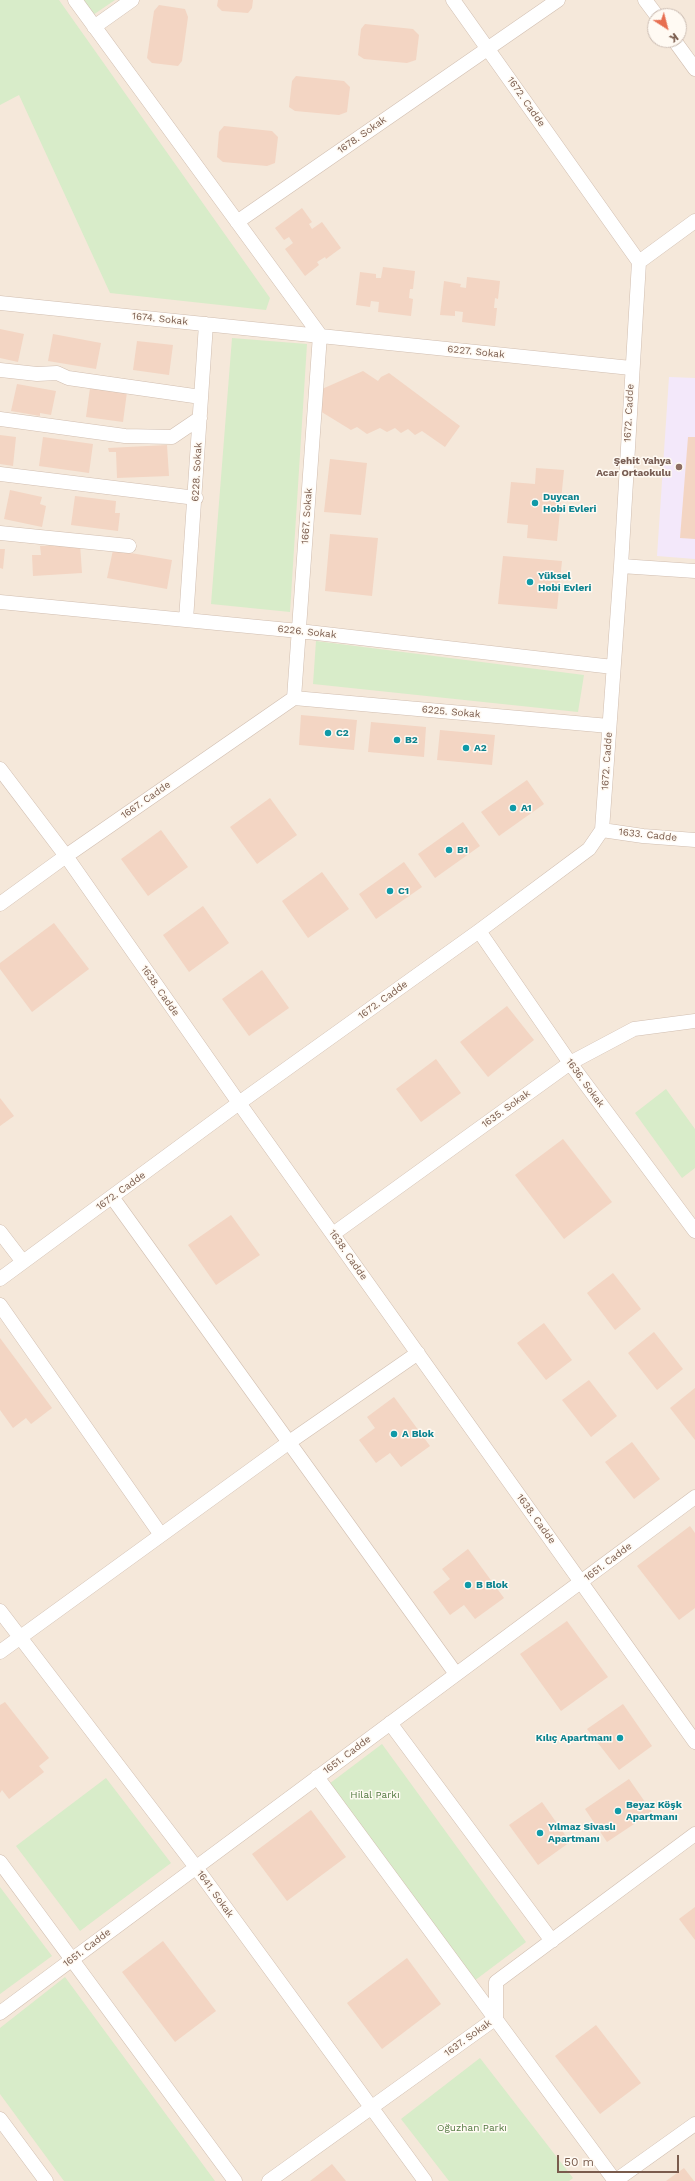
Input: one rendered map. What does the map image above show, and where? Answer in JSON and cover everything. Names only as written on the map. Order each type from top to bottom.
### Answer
[{"type":"street","points":[[75,0],[320,335]]},
{"type":"street","points":[[94,27],[132,0]]},
{"type":"street","name":"1672. Cadde","points":[[0,1279],[239,1103],[479,931],[589,849],[602,830],[621,566],[639,262],[453,0]]},
{"type":"street","name":"1678. Sokak","points":[[237,222],[558,0]]},
{"type":"street","points":[[680,48],[695,69]]},
{"type":"street","points":[[639,262],[695,221]]},
{"type":"street","name":"1674. Sokak","points":[[0,303],[320,335]]},
{"type":"street","name":"6228. Sokak","points":[[186,620],[196,498],[206,324]]},
{"type":"street","name":"6227. Sokak","points":[[320,335],[632,368]]},
{"type":"street","name":"1667. Sokak","points":[[294,698],[320,335]]},
{"type":"street","points":[[0,370],[37,374],[57,373],[68,378],[201,397]]},
{"type":"street","points":[[0,419],[125,436],[172,437],[200,418]]},
{"type":"street","points":[[0,474],[196,498]]},
{"type":"street","points":[[0,533],[129,546]]},
{"type":"street","points":[[621,566],[695,571]]},
{"type":"street","name":"6226. Sokak","points":[[0,602],[299,631],[613,667]]},
{"type":"street","name":"6225. Sokak","points":[[294,698],[609,726]]},
{"type":"street","name":"1667. Cadde","points":[[0,904],[66,856],[294,698]]},
{"type":"street","name":"1638. Cadde","points":[[0,769],[66,856],[239,1103],[695,1742]]},
{"type":"street","name":"1633. Cadde","points":[[602,830],[643,836],[695,840]]},
{"type":"street","name":"1636. Sokak","points":[[479,931],[570,1063],[695,1231]]},
{"type":"street","name":"1635. Sokak","points":[[333,1234],[570,1063],[634,1028],[695,1021]]},
{"type":"street","points":[[112,1197],[456,1674]]},
{"type":"street","points":[[0,1232],[23,1262]]},
{"type":"street","points":[[0,1305],[161,1535]]},
{"type":"street","points":[[0,1652],[288,1443],[418,1353]]},
{"type":"street","name":"1651. Cadde","points":[[0,2013],[195,1866],[695,1497]]},
{"type":"street","name":"1641. Sokak","points":[[0,1611],[195,1866],[425,2181]]},
{"type":"street","points":[[390,1723],[552,1941]]},
{"type":"street","points":[[317,1777],[615,2181],[695,2124]]},
{"type":"street","name":"1637. Sokak","points":[[269,2181],[372,2109],[496,2018],[496,1982],[695,1834]]},
{"type":"street","points":[[0,1862],[235,2181]]},
{"type":"street","points":[[0,2118],[46,2181]]},
{"type":"shaded area","points":[[0,0],[695,0],[695,2181],[0,2181]]},
{"type":"shaded area","name":"Şehit Yahya Acar Ortaokulu","points":[[669,377],[695,378],[695,559],[657,556]]},
{"type":"green space","points":[[0,0],[59,0],[270,298],[266,310],[110,293],[19,95],[0,105]]},
{"type":"green space","points":[[83,0],[115,0],[93,15]]},
{"type":"green space","points":[[232,338],[307,344],[290,612],[211,604]]},
{"type":"green space","points":[[316,641],[584,675],[578,712],[313,684]]},
{"type":"green space","points":[[666,1089],[695,1129],[695,1168],[682,1178],[635,1113]]},
{"type":"green space","name":"Hilal Parkı","points":[[382,1744],[526,1942],[470,1984],[325,1787]]},
{"type":"green space","points":[[106,1778],[171,1863],[80,1931],[16,1846]]},
{"type":"green space","points":[[0,1887],[52,1956],[0,1994]]},
{"type":"green space","points":[[65,1977],[215,2181],[64,2181],[0,2094],[0,2028]]},
{"type":"green space","name":"Oğuzhan Parkı","points":[[480,2058],[573,2178],[569,2181],[449,2181],[401,2119]]},
{"type":"building","points":[[218,0],[253,0],[252,8],[248,13],[222,11],[217,6]]},
{"type":"building","points":[[159,5],[185,9],[188,17],[182,61],[178,66],[152,63],[147,58],[154,11]]},
{"type":"building","points":[[365,24],[413,29],[419,35],[416,60],[407,63],[364,59],[358,55],[361,29]]},
{"type":"building","points":[[296,76],[344,81],[350,87],[347,112],[339,115],[295,111],[289,107],[292,81]]},
{"type":"building","points":[[224,126],[272,131],[278,137],[275,163],[267,166],[223,162],[217,157],[219,132]]},
{"type":"building","points":[[302,208],[312,222],[309,224],[312,229],[322,222],[341,248],[326,259],[325,257],[317,262],[319,265],[305,276],[285,249],[293,243],[289,237],[284,240],[275,228]]},
{"type":"building","points":[[383,267],[415,271],[413,289],[410,289],[409,298],[413,299],[411,316],[378,312],[379,302],[371,301],[370,307],[356,305],[360,272],[376,274],[376,278],[381,278]]},
{"type":"building","points":[[467,277],[500,281],[498,299],[495,298],[494,308],[497,308],[495,326],[462,322],[463,312],[455,311],[455,316],[440,315],[444,281],[461,284],[460,287],[466,288]]},
{"type":"building","points":[[0,329],[24,334],[18,362],[0,358]]},
{"type":"building","points":[[53,334],[101,343],[96,369],[48,361]]},
{"type":"building","points":[[137,341],[173,345],[169,375],[133,370]]},
{"type":"building","points":[[363,371],[378,381],[381,377],[389,373],[460,426],[445,447],[422,431],[415,435],[408,429],[401,433],[395,428],[387,432],[380,428],[367,434],[357,427],[351,430],[320,411],[322,389]]},
{"type":"building","points":[[17,384],[56,391],[51,415],[40,413],[40,416],[11,411]]},
{"type":"building","points":[[90,388],[127,392],[123,422],[86,417]]},
{"type":"building","points":[[0,435],[16,437],[13,466],[0,464]]},
{"type":"building","points":[[43,437],[93,444],[89,473],[39,466]]},
{"type":"building","points":[[688,437],[695,437],[695,539],[680,538]]},
{"type":"building","points":[[167,445],[169,476],[117,478],[116,452],[109,452],[108,448]]},
{"type":"building","points":[[330,459],[367,463],[361,515],[324,512]]},
{"type":"building","name":"Duycan Hobi Evleri","points":[[536,468],[564,470],[557,541],[527,538],[528,525],[507,523],[511,482],[535,484]]},
{"type":"building","points":[[10,490],[42,497],[40,504],[46,506],[42,527],[4,519]]},
{"type":"building","points":[[75,496],[116,501],[115,513],[120,513],[118,531],[71,525]]},
{"type":"building","points":[[330,534],[378,538],[372,596],[325,591]]},
{"type":"building","points":[[80,544],[82,573],[33,576],[32,555],[41,555],[40,546]]},
{"type":"building","points":[[0,549],[5,549],[3,569],[0,568]]},
{"type":"building","points":[[113,550],[172,560],[167,589],[107,578]]},
{"type":"building","name":"Yüksel Hobi Evleri","points":[[503,556],[562,561],[557,609],[498,604]]},
{"type":"building","name":"C2","points":[[301,715],[357,720],[354,750],[299,745]]},
{"type":"building","name":"B2","points":[[371,722],[426,727],[424,757],[368,752]]},
{"type":"building","name":"A2","points":[[440,730],[495,735],[492,765],[437,760]]},
{"type":"building","name":"A1","points":[[527,780],[544,804],[499,836],[481,812]]},
{"type":"building","points":[[270,798],[297,835],[257,864],[230,827]]},
{"type":"building","name":"B1","points":[[463,822],[480,846],[435,878],[418,854]]},
{"type":"building","points":[[161,830],[188,867],[148,896],[121,859]]},
{"type":"building","name":"C1","points":[[404,862],[422,887],[376,919],[359,894]]},
{"type":"building","points":[[322,872],[349,909],[308,938],[282,901]]},
{"type":"building","points":[[203,906],[229,943],[189,972],[163,935]]},
{"type":"building","points":[[54,923],[89,969],[32,1012],[0,969],[0,963]]},
{"type":"building","points":[[262,970],[289,1008],[249,1036],[222,999]]},
{"type":"building","points":[[507,1006],[534,1040],[488,1077],[460,1042]]},
{"type":"building","points":[[436,1059],[461,1093],[421,1122],[396,1089]]},
{"type":"building","points":[[0,1098],[14,1116],[0,1126]]},
{"type":"building","points":[[563,1139],[612,1202],[564,1239],[515,1175]]},
{"type":"building","points":[[231,1215],[260,1255],[216,1285],[188,1245]]},
{"type":"building","points":[[613,1273],[641,1309],[615,1330],[587,1293]]},
{"type":"building","points":[[544,1323],[572,1360],[546,1380],[517,1343]]},
{"type":"building","points":[[654,1332],[683,1369],[657,1390],[628,1353]]},
{"type":"building","points":[[0,1338],[52,1408],[31,1424],[26,1418],[13,1428],[0,1410]]},
{"type":"building","points":[[589,1380],[617,1416],[591,1437],[562,1400]]},
{"type":"building","points":[[695,1388],[695,1440],[670,1408]]},
{"type":"building","name":"A Blok","points":[[394,1397],[430,1446],[401,1467],[390,1453],[376,1463],[359,1440],[375,1428],[367,1417]]},
{"type":"building","points":[[632,1442],[660,1479],[634,1499],[605,1462]]},
{"type":"building","points":[[690,1526],[695,1533],[695,1608],[679,1620],[637,1566]]},
{"type":"building","name":"B Blok","points":[[468,1549],[504,1598],[475,1619],[464,1605],[450,1615],[433,1592],[450,1579],[442,1569]]},
{"type":"building","points":[[567,1621],[608,1677],[561,1711],[520,1654]]},
{"type":"building","points":[[5,1702],[49,1758],[39,1766],[44,1772],[9,1799],[2,1790],[0,1793],[0,1705]]},
{"type":"building","name":"Kılıç Apartmanı","points":[[623,1704],[652,1746],[619,1770],[587,1729]]},
{"type":"building","name":"Beyaz Köşk Apartmanı","points":[[629,1779],[652,1812],[607,1842],[585,1809]]},
{"type":"building","name":"Yılmaz Sivaslı Apartmanı","points":[[542,1802],[570,1842],[538,1865],[509,1825]]},
{"type":"building","points":[[311,1810],[346,1857],[287,1901],[252,1854]]},
{"type":"building","points":[[695,1907],[695,1940],[679,1919]]},
{"type":"building","points":[[163,1941],[216,2011],[175,2042],[122,1972]]},
{"type":"building","points":[[407,1958],[441,2004],[382,2049],[347,2003]]},
{"type":"building","points":[[596,2025],[641,2083],[600,2114],[555,2056]]},
{"type":"building","points":[[332,2164],[346,2181],[310,2181]]},
{"type":"building","points":[[684,2168],[694,2181],[666,2181]]},
{"type":"place","name":"Şehit Yahya Acar Ortaokulu","points":[[679,467]]},
{"type":"place","name":"Duycan Hobi Evleri","points":[[535,503]]},
{"type":"place","name":"Yüksel Hobi Evleri","points":[[530,582]]},
{"type":"place","name":"C2","points":[[328,733]]},
{"type":"place","name":"B2","points":[[397,740]]},
{"type":"place","name":"A2","points":[[466,748]]},
{"type":"place","name":"A1","points":[[513,808]]},
{"type":"place","name":"B1","points":[[449,850]]},
{"type":"place","name":"C1","points":[[390,891]]},
{"type":"place","name":"A Blok","points":[[394,1434]]},
{"type":"place","name":"B Blok","points":[[468,1585]]},
{"type":"place","name":"Kılıç Apartmanı","points":[[620,1738]]},
{"type":"place","name":"Beyaz Köşk Apartmanı","points":[[618,1811]]},
{"type":"place","name":"Yılmaz Sivaslı Apartmanı","points":[[540,1833]]}]
